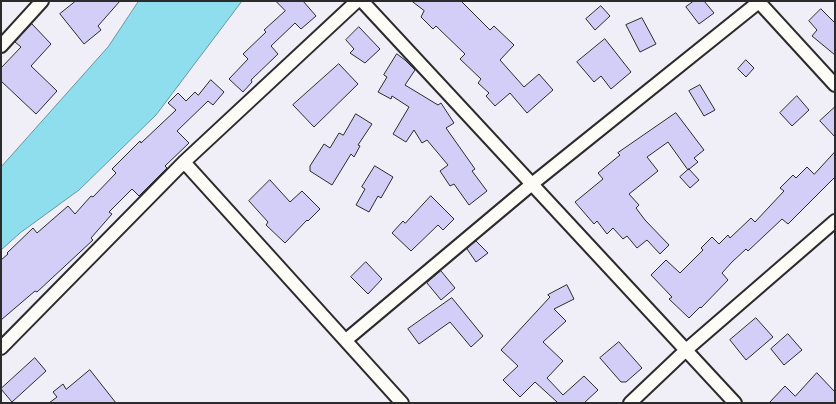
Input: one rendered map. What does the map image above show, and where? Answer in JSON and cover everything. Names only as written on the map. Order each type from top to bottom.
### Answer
[{"type":"street","points":[[1,46],[42,1]]},
{"type":"street","points":[[1,348],[184,162],[357,1]]},
{"type":"street","points":[[362,1],[735,403]]},
{"type":"street","points":[[346,340],[532,184],[759,2],[835,85]]},
{"type":"street","points":[[184,162],[402,403]]},
{"type":"street","points":[[630,403],[686,350],[835,221]]},
{"type":"water","points":[[139,1],[242,1],[156,115],[79,190],[20,233],[1,250],[1,167],[108,47]]},
{"type":"building","points":[[76,1],[120,1],[98,26],[101,30],[84,44],[60,14]]},
{"type":"building","points":[[276,1],[303,1],[316,16],[301,29],[295,23],[271,46],[278,54],[251,80],[252,82],[243,92],[229,79],[248,59],[243,54],[266,32],[264,30],[285,11]]},
{"type":"building","points":[[412,1],[461,1],[490,30],[494,26],[514,45],[500,60],[524,87],[539,74],[553,90],[527,113],[510,93],[495,106],[486,96],[489,93],[478,83],[481,79],[460,59],[465,54],[436,26],[433,29],[421,17],[424,11]]},
{"type":"building","points":[[694,1],[704,1],[714,13],[699,24],[686,7]]},
{"type":"building","points":[[601,6],[610,16],[595,30],[586,19]]},
{"type":"building","points":[[821,9],[835,23],[835,55],[812,36],[817,30],[809,21]]},
{"type":"building","points":[[642,18],[656,44],[640,52],[626,25]]},
{"type":"building","points":[[32,24],[51,44],[31,66],[57,91],[36,114],[1,81],[1,68],[21,47],[15,42]]},
{"type":"building","points":[[359,27],[380,49],[365,63],[350,53],[354,49],[346,40]]},
{"type":"building","points":[[605,39],[631,72],[611,89],[601,76],[594,82],[577,62]]},
{"type":"building","points":[[397,54],[415,70],[405,85],[438,105],[441,103],[454,123],[446,128],[475,169],[472,171],[487,191],[469,205],[454,184],[450,186],[440,171],[448,165],[427,140],[422,143],[414,130],[406,142],[393,134],[409,107],[392,96],[391,99],[378,92],[387,77],[384,75]]},
{"type":"building","points":[[746,60],[754,68],[746,77],[738,69]]},
{"type":"building","points":[[339,64],[358,84],[314,127],[293,105]]},
{"type":"building","points":[[211,80],[224,92],[213,105],[208,101],[177,131],[189,143],[165,166],[167,168],[139,196],[132,189],[109,212],[112,214],[91,238],[93,240],[37,292],[35,291],[1,320],[1,260],[7,253],[33,228],[37,233],[68,206],[75,214],[116,173],[112,169],[140,141],[141,143],[176,110],[168,103],[178,93],[186,101],[195,92],[198,95]]},
{"type":"building","points":[[700,85],[715,110],[704,116],[689,91]]},
{"type":"building","points":[[797,96],[809,110],[792,126],[780,113]]},
{"type":"building","points":[[835,107],[835,137],[820,121]]},
{"type":"building","points":[[676,113],[704,150],[694,158],[698,162],[688,170],[668,142],[647,157],[658,171],[629,194],[639,205],[636,208],[645,220],[669,245],[660,254],[647,240],[637,248],[627,236],[623,239],[613,228],[607,234],[597,221],[594,224],[575,202],[603,179],[598,173],[620,155],[618,153]]},
{"type":"building","points":[[356,114],[372,124],[358,145],[360,146],[354,157],[351,154],[332,185],[310,171],[310,166],[324,144],[330,148],[339,133],[343,135]]},
{"type":"building","points":[[835,152],[835,177],[788,224],[782,219],[748,251],[746,249],[732,262],[722,273],[728,280],[701,308],[689,318],[669,299],[672,297],[651,275],[666,260],[680,273],[703,250],[701,248],[712,237],[719,244],[728,235],[730,238],[751,218],[755,222],[784,191],[780,188],[793,175],[796,178],[807,167],[814,174]]},
{"type":"building","points":[[375,166],[393,177],[381,198],[378,196],[369,212],[356,205],[365,189],[362,187]]},
{"type":"building","points":[[689,169],[699,180],[690,188],[680,177]]},
{"type":"building","points":[[270,180],[290,202],[302,191],[320,209],[285,243],[266,225],[268,222],[249,201]]},
{"type":"building","points":[[431,196],[454,219],[443,230],[438,225],[411,251],[392,233],[403,221],[405,223]]},
{"type":"building","points":[[476,241],[488,253],[476,262],[467,249]]},
{"type":"building","points":[[366,262],[382,279],[368,294],[351,277]]},
{"type":"building","points":[[441,271],[455,288],[441,300],[427,283]]},
{"type":"building","points":[[567,285],[574,299],[554,309],[566,321],[543,342],[563,361],[547,378],[563,395],[584,376],[598,390],[584,403],[556,403],[535,382],[520,397],[503,380],[518,366],[501,350],[550,297],[548,295]]},
{"type":"building","points":[[452,298],[483,336],[471,347],[450,322],[419,344],[408,329]]},
{"type":"building","points":[[756,318],[773,337],[746,360],[730,340]]},
{"type":"building","points":[[788,334],[802,350],[784,365],[771,349]]},
{"type":"building","points":[[619,342],[642,368],[626,382],[621,382],[600,358]]},
{"type":"building","points":[[35,358],[46,371],[12,402],[1,389]]},
{"type":"building","points":[[90,370],[116,403],[49,403],[57,397],[53,392],[63,384],[66,389]]},
{"type":"building","points":[[817,373],[835,392],[835,403],[769,403],[785,386],[795,396]]}]
